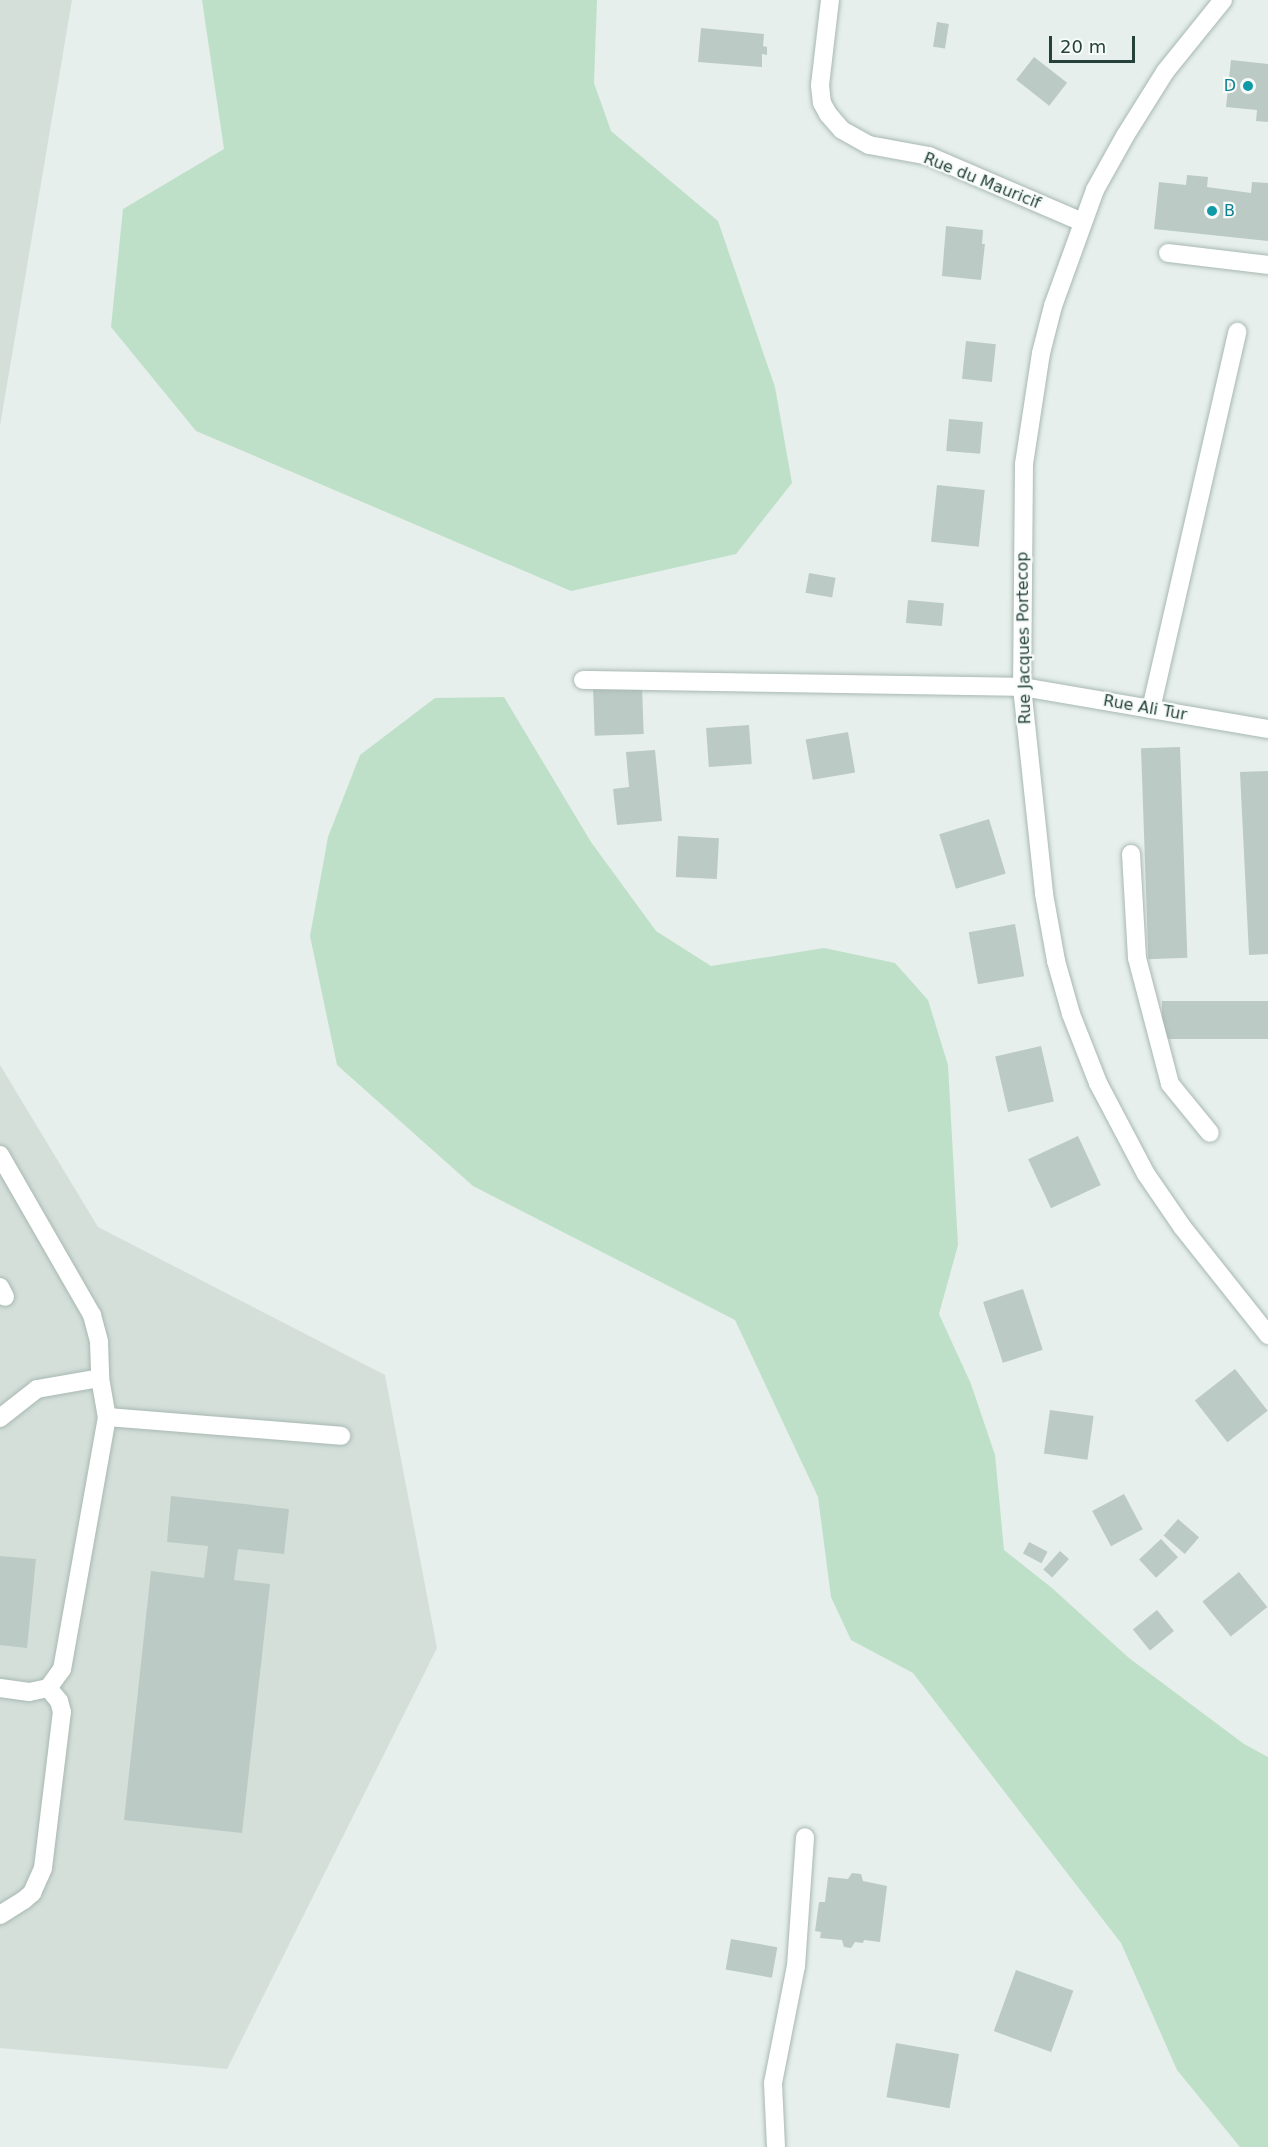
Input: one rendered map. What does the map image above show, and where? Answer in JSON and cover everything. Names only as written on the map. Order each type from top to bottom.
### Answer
[{"type":"street","name":"Rue du Mauricif","points":[[830,0],[820,85],[822,103],[842,130],[869,145],[929,156],[1082,222]]},
{"type":"street","name":"Rue Jacques Portecop","points":[[1223,0],[1165,72],[1095,190],[1053,306],[1044,344],[1024,464],[1021,525],[1022,687],[1044,894],[1056,961],[1075,1024],[1098,1083],[1146,1174],[1183,1228],[1268,1335]]},
{"type":"street","points":[[1168,253],[1268,265]]},
{"type":"street","points":[[1151,710],[1237,332]]},
{"type":"street","name":"Rue Ali Tur","points":[[583,680],[1022,687],[1268,729]]},
{"type":"street","points":[[1131,854],[1137,958],[1170,1084],[1210,1133]]},
{"type":"street","points":[[0,1155],[92,1315],[99,1342],[100,1378],[107,1417],[62,1669],[48,1688],[29,1692],[0,1689]]},
{"type":"street","points":[[0,1418],[37,1389],[100,1378]]},
{"type":"street","points":[[107,1417],[341,1436]]},
{"type":"street","points":[[0,1915],[32,1893],[43,1868],[62,1712],[59,1701],[48,1688]]},
{"type":"street","points":[[776,2147],[773,2083],[796,1966],[805,1837]]},
{"type":"shaded area","points":[[0,0],[72,0],[0,426]]},
{"type":"shaded area","points":[[0,1065],[98,1227],[385,1375],[437,1648],[227,2069],[0,2048]]},
{"type":"green space","points":[[202,0],[597,0],[594,83],[611,131],[718,221],[775,387],[792,483],[736,554],[571,591],[196,431],[111,327],[123,209],[224,149]]},
{"type":"green space","points":[[504,697],[591,842],[656,931],[711,966],[824,948],[895,963],[928,1000],[948,1065],[958,1245],[939,1314],[971,1384],[995,1455],[1004,1550],[1052,1588],[1129,1658],[1244,1744],[1268,1757],[1268,2147],[1240,2147],[1177,2070],[1121,1943],[913,1673],[851,1640],[831,1597],[818,1497],[735,1320],[473,1186],[337,1065],[310,936],[328,837],[360,755],[435,698]]},
{"type":"building","points":[[937,22],[949,24],[945,49],[933,47]]},
{"type":"building","points":[[701,28],[764,34],[763,46],[767,47],[767,55],[762,54],[762,67],[698,62]]},
{"type":"building","points":[[1034,57],[1067,83],[1049,106],[1016,80]]},
{"type":"building","name":"D","points":[[1231,60],[1268,64],[1268,122],[1256,121],[1257,110],[1226,107]]},
{"type":"building","name":"B","points":[[1187,175],[1208,177],[1207,187],[1251,193],[1252,182],[1268,183],[1268,241],[1154,229],[1159,182],[1186,185]]},
{"type":"building","points":[[946,226],[983,230],[982,244],[985,244],[981,280],[942,276]]},
{"type":"building","points":[[966,341],[996,344],[992,382],[962,379]]},
{"type":"building","points":[[949,419],[983,422],[980,454],[946,451]]},
{"type":"building","points":[[937,485],[985,490],[979,547],[931,542]]},
{"type":"building","points":[[809,573],[836,578],[832,597],[806,593]]},
{"type":"building","points":[[908,600],[944,603],[942,626],[906,623]]},
{"type":"building","points":[[642,686],[644,734],[595,736],[593,688]]},
{"type":"building","points":[[749,725],[752,764],[709,767],[706,728]]},
{"type":"building","points":[[848,732],[855,772],[813,780],[806,739]]},
{"type":"building","points":[[1180,747],[1187,958],[1148,959],[1141,748]]},
{"type":"building","points":[[655,750],[662,821],[617,825],[613,789],[629,787],[626,752]]},
{"type":"building","points":[[1268,771],[1268,954],[1249,955],[1240,772]]},
{"type":"building","points":[[989,819],[1006,874],[956,889],[939,834]]},
{"type":"building","points":[[678,836],[719,838],[717,879],[676,877]]},
{"type":"building","points":[[1015,924],[1024,976],[978,984],[969,932]]},
{"type":"building","points":[[1162,1001],[1268,1001],[1268,1039],[1162,1039]]},
{"type":"building","points":[[1041,1046],[1054,1102],[1008,1112],[995,1057]]},
{"type":"building","points":[[1078,1136],[1101,1185],[1051,1208],[1028,1159]]},
{"type":"building","points":[[1023,1289],[1043,1350],[1003,1363],[983,1302]]},
{"type":"building","points":[[1235,1369],[1268,1411],[1227,1442],[1195,1400]]},
{"type":"building","points":[[1050,1410],[1094,1416],[1087,1460],[1044,1454]]},
{"type":"building","points":[[1124,1494],[1143,1529],[1111,1546],[1092,1511]]},
{"type":"building","points":[[171,1496],[289,1509],[284,1554],[238,1549],[234,1580],[270,1584],[242,1833],[124,1820],[151,1571],[204,1578],[208,1546],[167,1542]]},
{"type":"building","points":[[1178,1519],[1199,1537],[1185,1554],[1164,1536]]},
{"type":"building","points":[[1161,1539],[1178,1557],[1156,1578],[1139,1559]]},
{"type":"building","points":[[1029,1542],[1048,1552],[1041,1563],[1023,1553]]},
{"type":"building","points":[[1060,1551],[1069,1559],[1052,1578],[1043,1570]]},
{"type":"building","points":[[0,1556],[36,1559],[27,1648],[0,1645]]},
{"type":"building","points":[[1239,1572],[1267,1607],[1231,1637],[1202,1602]]},
{"type":"building","points":[[1157,1610],[1174,1631],[1150,1650],[1133,1630]]},
{"type":"building","points":[[852,1873],[861,1874],[863,1881],[887,1886],[880,1942],[864,1940],[863,1943],[855,1942],[851,1948],[844,1947],[842,1940],[820,1938],[821,1932],[815,1931],[819,1902],[825,1902],[828,1877],[848,1879]]},
{"type":"building","points":[[731,1939],[777,1947],[772,1978],[726,1970]]},
{"type":"building","points":[[1016,1970],[1073,1991],[1051,2052],[994,2031]]},
{"type":"building","points":[[896,2043],[959,2054],[949,2108],[886,2097]]},
{"type":"place","name":"D","points":[[1248,86]]},
{"type":"place","name":"B","points":[[1212,211]]}]
